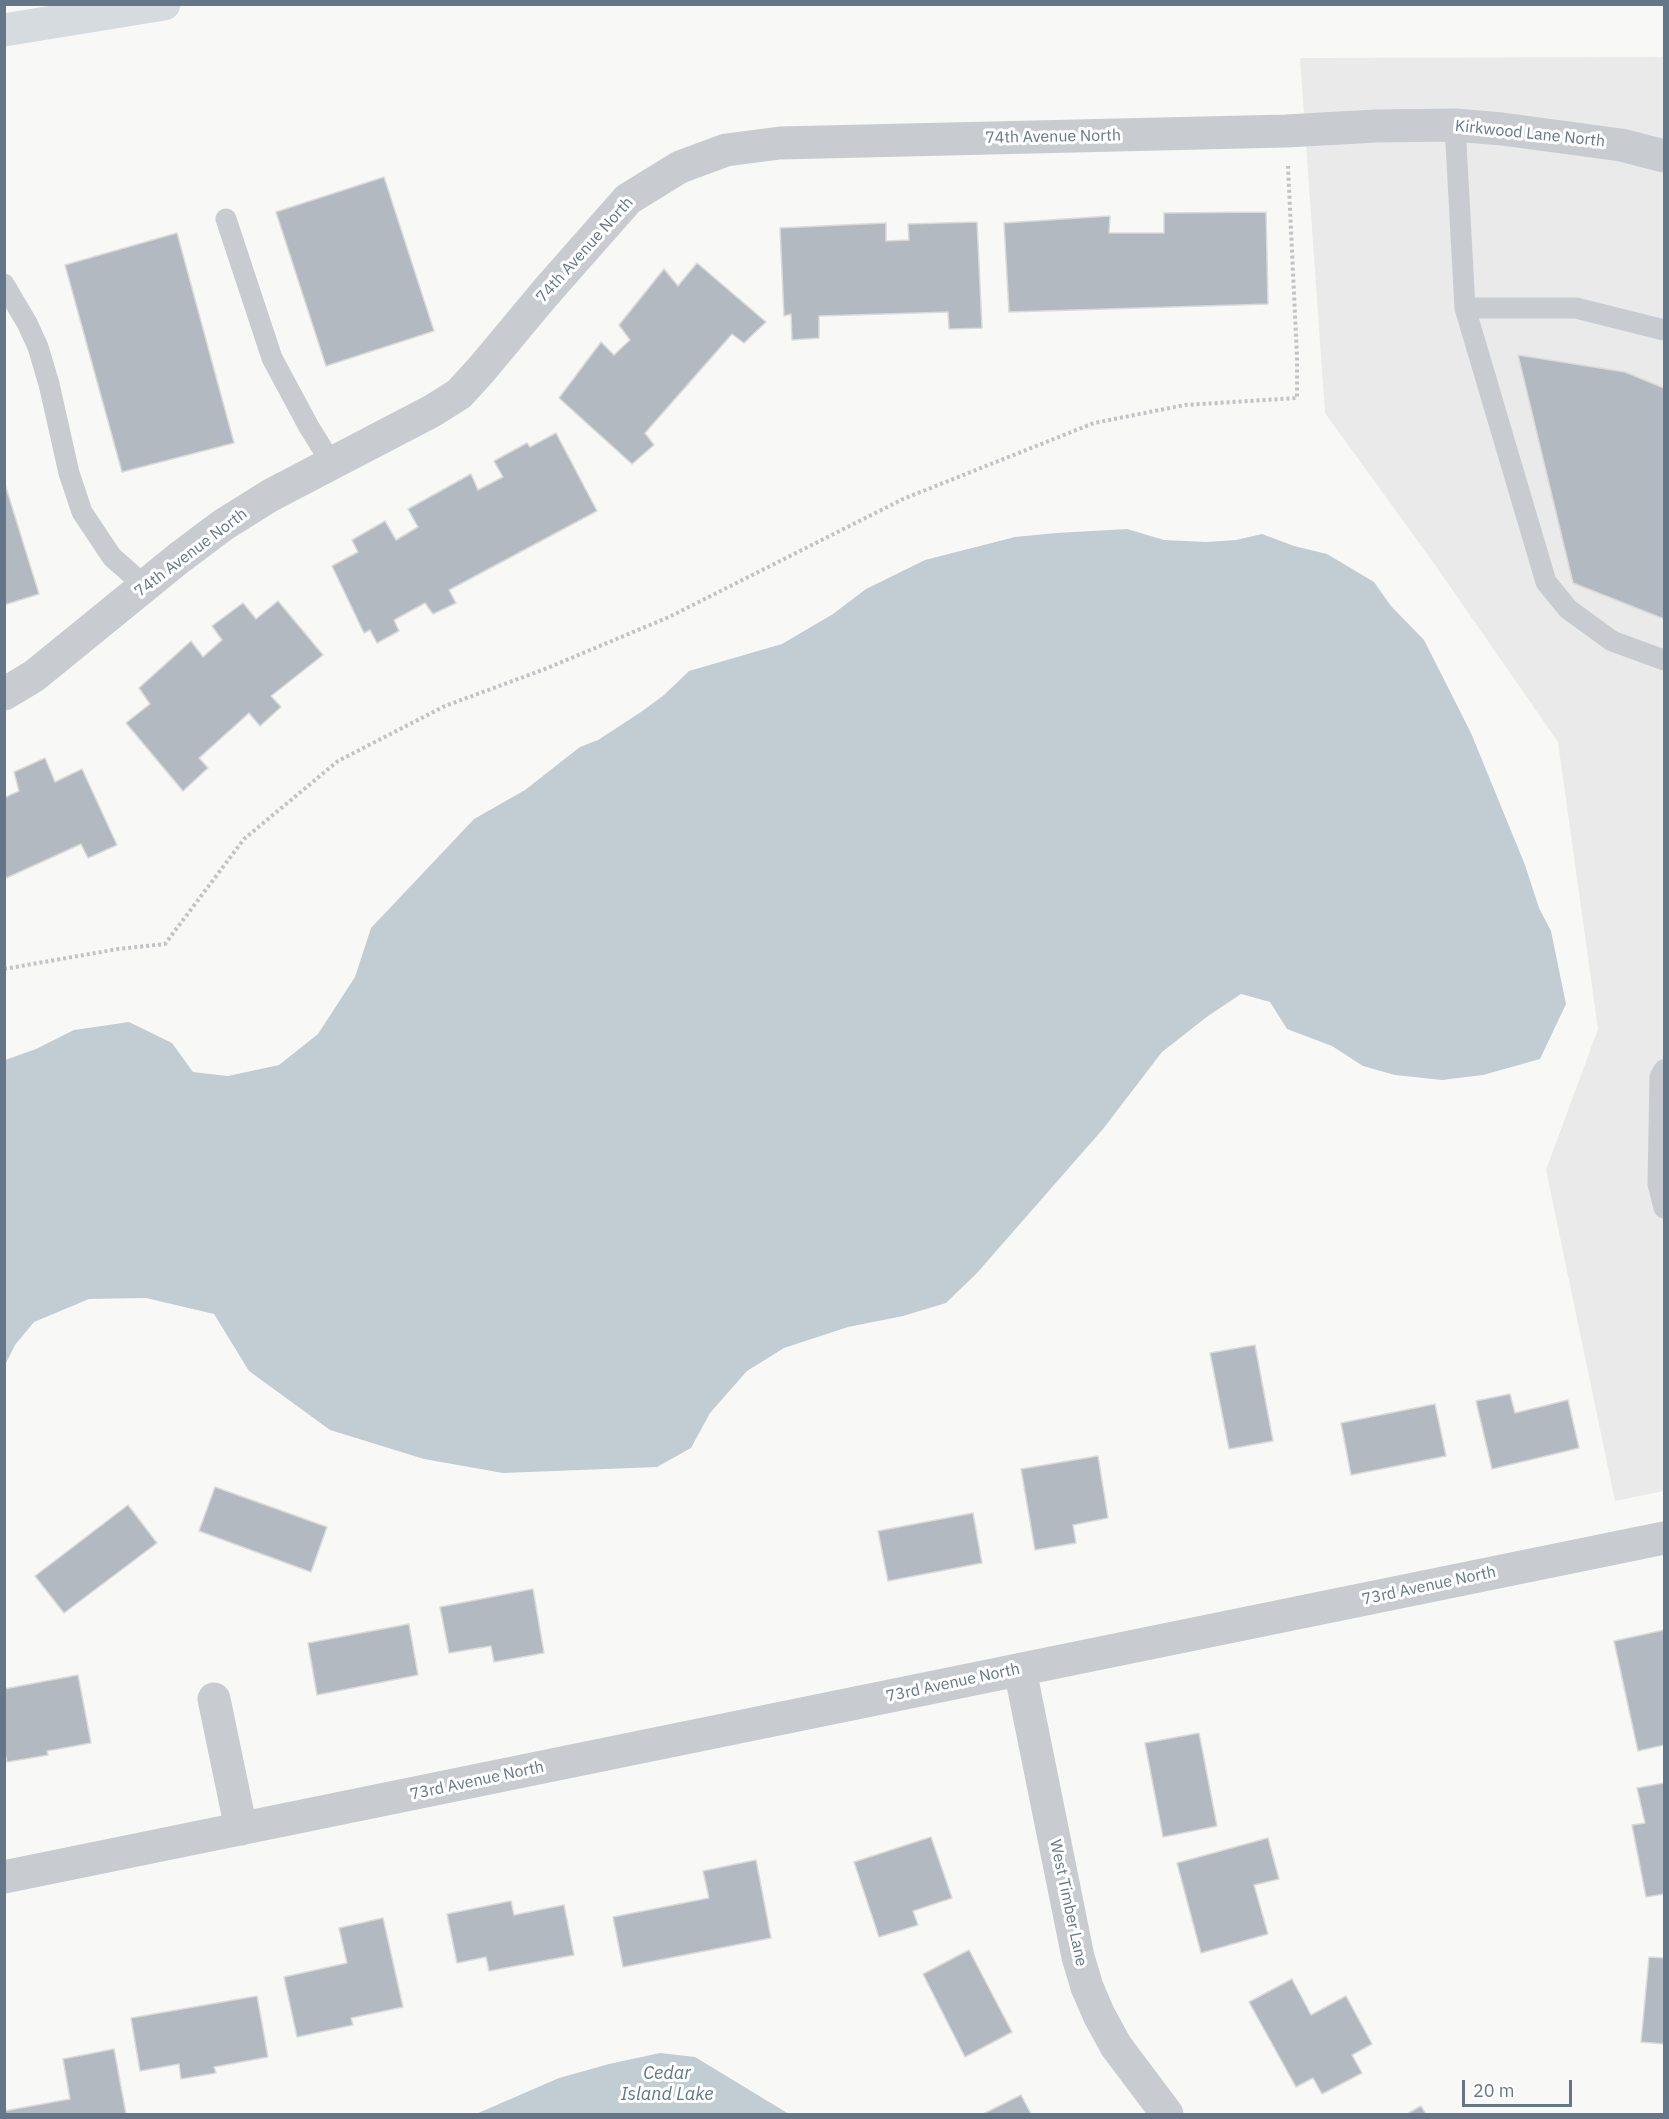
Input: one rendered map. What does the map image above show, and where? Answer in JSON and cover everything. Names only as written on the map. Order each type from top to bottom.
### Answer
[{"type":"highway","points":[[4,30],[164,4]]},
{"type":"street","name":"Kirkwood Lane North","points":[[1286,131],[1376,126],[1455,125],[1621,145],[1665,156]]},
{"type":"street","name":"74th Avenue North","points":[[4,694],[34,676],[223,525],[271,495],[432,411],[459,394],[628,199],[680,166],[726,150],[780,143],[1286,131]]},
{"type":"street","name":"73rd Avenue North","points":[[4,1877],[1665,1538]]},
{"type":"street","name":"West Timber Lane","points":[[1020,1670],[1078,1958],[1087,1987],[1116,2046],[1167,2115]]},
{"type":"street","points":[[214,1699],[241,1829]]},
{"type":"lane","points":[[1455,125],[1465,308],[1546,582],[1568,609],[1612,641],[1665,660]]},
{"type":"lane","points":[[226,219],[272,358],[332,464]]},
{"type":"lane","points":[[4,284],[38,347],[49,384],[69,473],[82,512],[112,557],[145,586]]},
{"type":"lane","points":[[1465,308],[1576,308],[1665,330]]},
{"type":"lane","points":[[1665,1070],[1660,1077],[1658,1184],[1665,1208]]},
{"type":"path","points":[[4,969],[118,949],[165,944],[244,839],[338,761],[445,706],[545,669],[669,617],[903,499],[1094,423],[1185,405],[1297,398],[1298,357],[1288,165]]},
{"type":"shaded area","points":[[1664,57],[1664,1491],[1615,1501],[1546,1170],[1598,1029],[1558,742],[1433,562],[1325,413],[1300,58]]},
{"type":"water","points":[[1127,529],[1164,540],[1206,542],[1236,540],[1262,534],[1294,546],[1327,554],[1374,582],[1391,606],[1424,640],[1471,733],[1525,865],[1539,908],[1551,931],[1566,1004],[1540,1059],[1483,1075],[1442,1080],[1395,1075],[1363,1066],[1332,1046],[1287,1029],[1270,1002],[1241,994],[1162,1052],[1103,1129],[977,1273],[946,1303],[903,1316],[848,1327],[784,1348],[747,1371],[710,1413],[691,1448],[657,1467],[503,1473],[424,1459],[330,1430],[249,1371],[214,1314],[146,1298],[89,1299],[34,1322],[15,1345],[5,1365],[5,1060],[36,1049],[74,1030],[129,1022],[172,1043],[193,1072],[228,1076],[279,1065],[318,1034],[355,977],[371,928],[474,819],[525,790],[580,747],[598,740],[641,712],[664,695],[689,671],[782,644],[833,614],[866,589],[925,560],[1015,537]]},
{"type":"water","name":"Cedar Island Lake","points":[[660,2053],[695,2057],[789,2114],[476,2114],[559,2078]]},
{"type":"building","points":[[384,177],[434,331],[326,366],[276,212]]},
{"type":"building","points":[[1266,212],[1268,304],[1009,312],[1004,223],[1110,216],[1109,233],[1164,233],[1164,213]]},
{"type":"building","points":[[977,222],[982,328],[949,329],[948,312],[819,316],[819,338],[792,340],[791,314],[784,316],[780,228],[886,223],[886,241],[909,240],[908,224]]},
{"type":"building","points":[[177,233],[234,443],[122,472],[65,265]]},
{"type":"building","points":[[697,263],[766,322],[744,343],[732,334],[645,433],[654,445],[632,464],[559,398],[601,342],[614,355],[630,340],[619,325],[664,269],[678,286]]},
{"type":"building","points":[[1518,355],[1625,372],[1664,388],[1664,619],[1573,583]]},
{"type":"building","points":[[556,433],[597,511],[449,590],[456,603],[433,614],[425,603],[394,620],[399,631],[377,643],[370,630],[364,633],[332,566],[358,552],[352,540],[385,521],[396,540],[418,527],[408,509],[471,474],[478,490],[503,477],[494,461],[527,443],[530,447]]},
{"type":"building","points":[[4,481],[39,594],[4,605]]},
{"type":"building","points":[[278,601],[323,655],[271,696],[281,707],[260,726],[249,713],[199,758],[208,768],[183,791],[126,723],[150,704],[139,688],[191,641],[203,657],[222,640],[212,626],[243,603],[256,619]]},
{"type":"building","points":[[45,758],[55,782],[82,769],[117,845],[88,858],[81,844],[4,879],[4,798],[19,791],[14,772]]},
{"type":"building","points":[[1255,1345],[1273,1441],[1229,1449],[1210,1353]]},
{"type":"building","points":[[1510,1394],[1515,1413],[1568,1400],[1579,1448],[1492,1469],[1476,1401]]},
{"type":"building","points":[[1435,1404],[1446,1456],[1351,1475],[1341,1423]]},
{"type":"building","points":[[1098,1456],[1108,1518],[1073,1525],[1076,1543],[1035,1550],[1021,1469]]},
{"type":"building","points":[[215,1487],[327,1527],[311,1572],[199,1531]]},
{"type":"building","points":[[128,1505],[157,1543],[64,1613],[35,1576]]},
{"type":"building","points":[[973,1513],[982,1563],[888,1581],[878,1531]]},
{"type":"building","points":[[533,1589],[544,1653],[494,1662],[491,1646],[449,1653],[440,1607]]},
{"type":"building","points":[[409,1624],[418,1675],[317,1695],[308,1643]]},
{"type":"building","points":[[1664,1630],[1664,1745],[1638,1751],[1614,1641]]},
{"type":"building","points":[[78,1675],[91,1743],[47,1751],[48,1755],[7,1762],[4,1749],[4,1689]]},
{"type":"building","points":[[1199,1733],[1217,1826],[1163,1837],[1145,1743]]},
{"type":"building","points":[[1664,1783],[1664,1894],[1646,1897],[1632,1825],[1645,1823],[1637,1788]]},
{"type":"building","points":[[931,1837],[952,1898],[913,1911],[918,1925],[879,1937],[854,1862]]},
{"type":"building","points":[[1268,1838],[1279,1879],[1254,1885],[1268,1934],[1201,1953],[1177,1863]]},
{"type":"building","points":[[756,1860],[771,1938],[623,1967],[613,1917],[709,1898],[703,1871]]},
{"type":"building","points":[[511,1901],[514,1915],[564,1905],[574,1955],[489,1971],[486,1957],[457,1963],[447,1914]]},
{"type":"building","points":[[383,1918],[403,2007],[351,2018],[353,2025],[297,2037],[284,1977],[347,1963],[339,1928]]},
{"type":"building","points":[[969,1950],[1012,2032],[965,2057],[923,1974]]},
{"type":"building","points":[[1649,1957],[1664,1958],[1664,2044],[1641,2042]]},
{"type":"building","points":[[1292,1979],[1311,2015],[1346,1996],[1372,2044],[1352,2055],[1362,2073],[1322,2094],[1313,2078],[1296,2087],[1249,2002]]},
{"type":"building","points":[[257,1996],[268,2057],[214,2067],[216,2073],[181,2079],[179,2064],[140,2071],[131,2018]]},
{"type":"building","points":[[114,2049],[126,2114],[4,2114],[4,2111],[70,2099],[63,2059]]},
{"type":"building","points":[[1021,2095],[1031,2114],[983,2114]]},
{"type":"building","points":[[1421,2106],[1426,2114],[1407,2114]]}]
